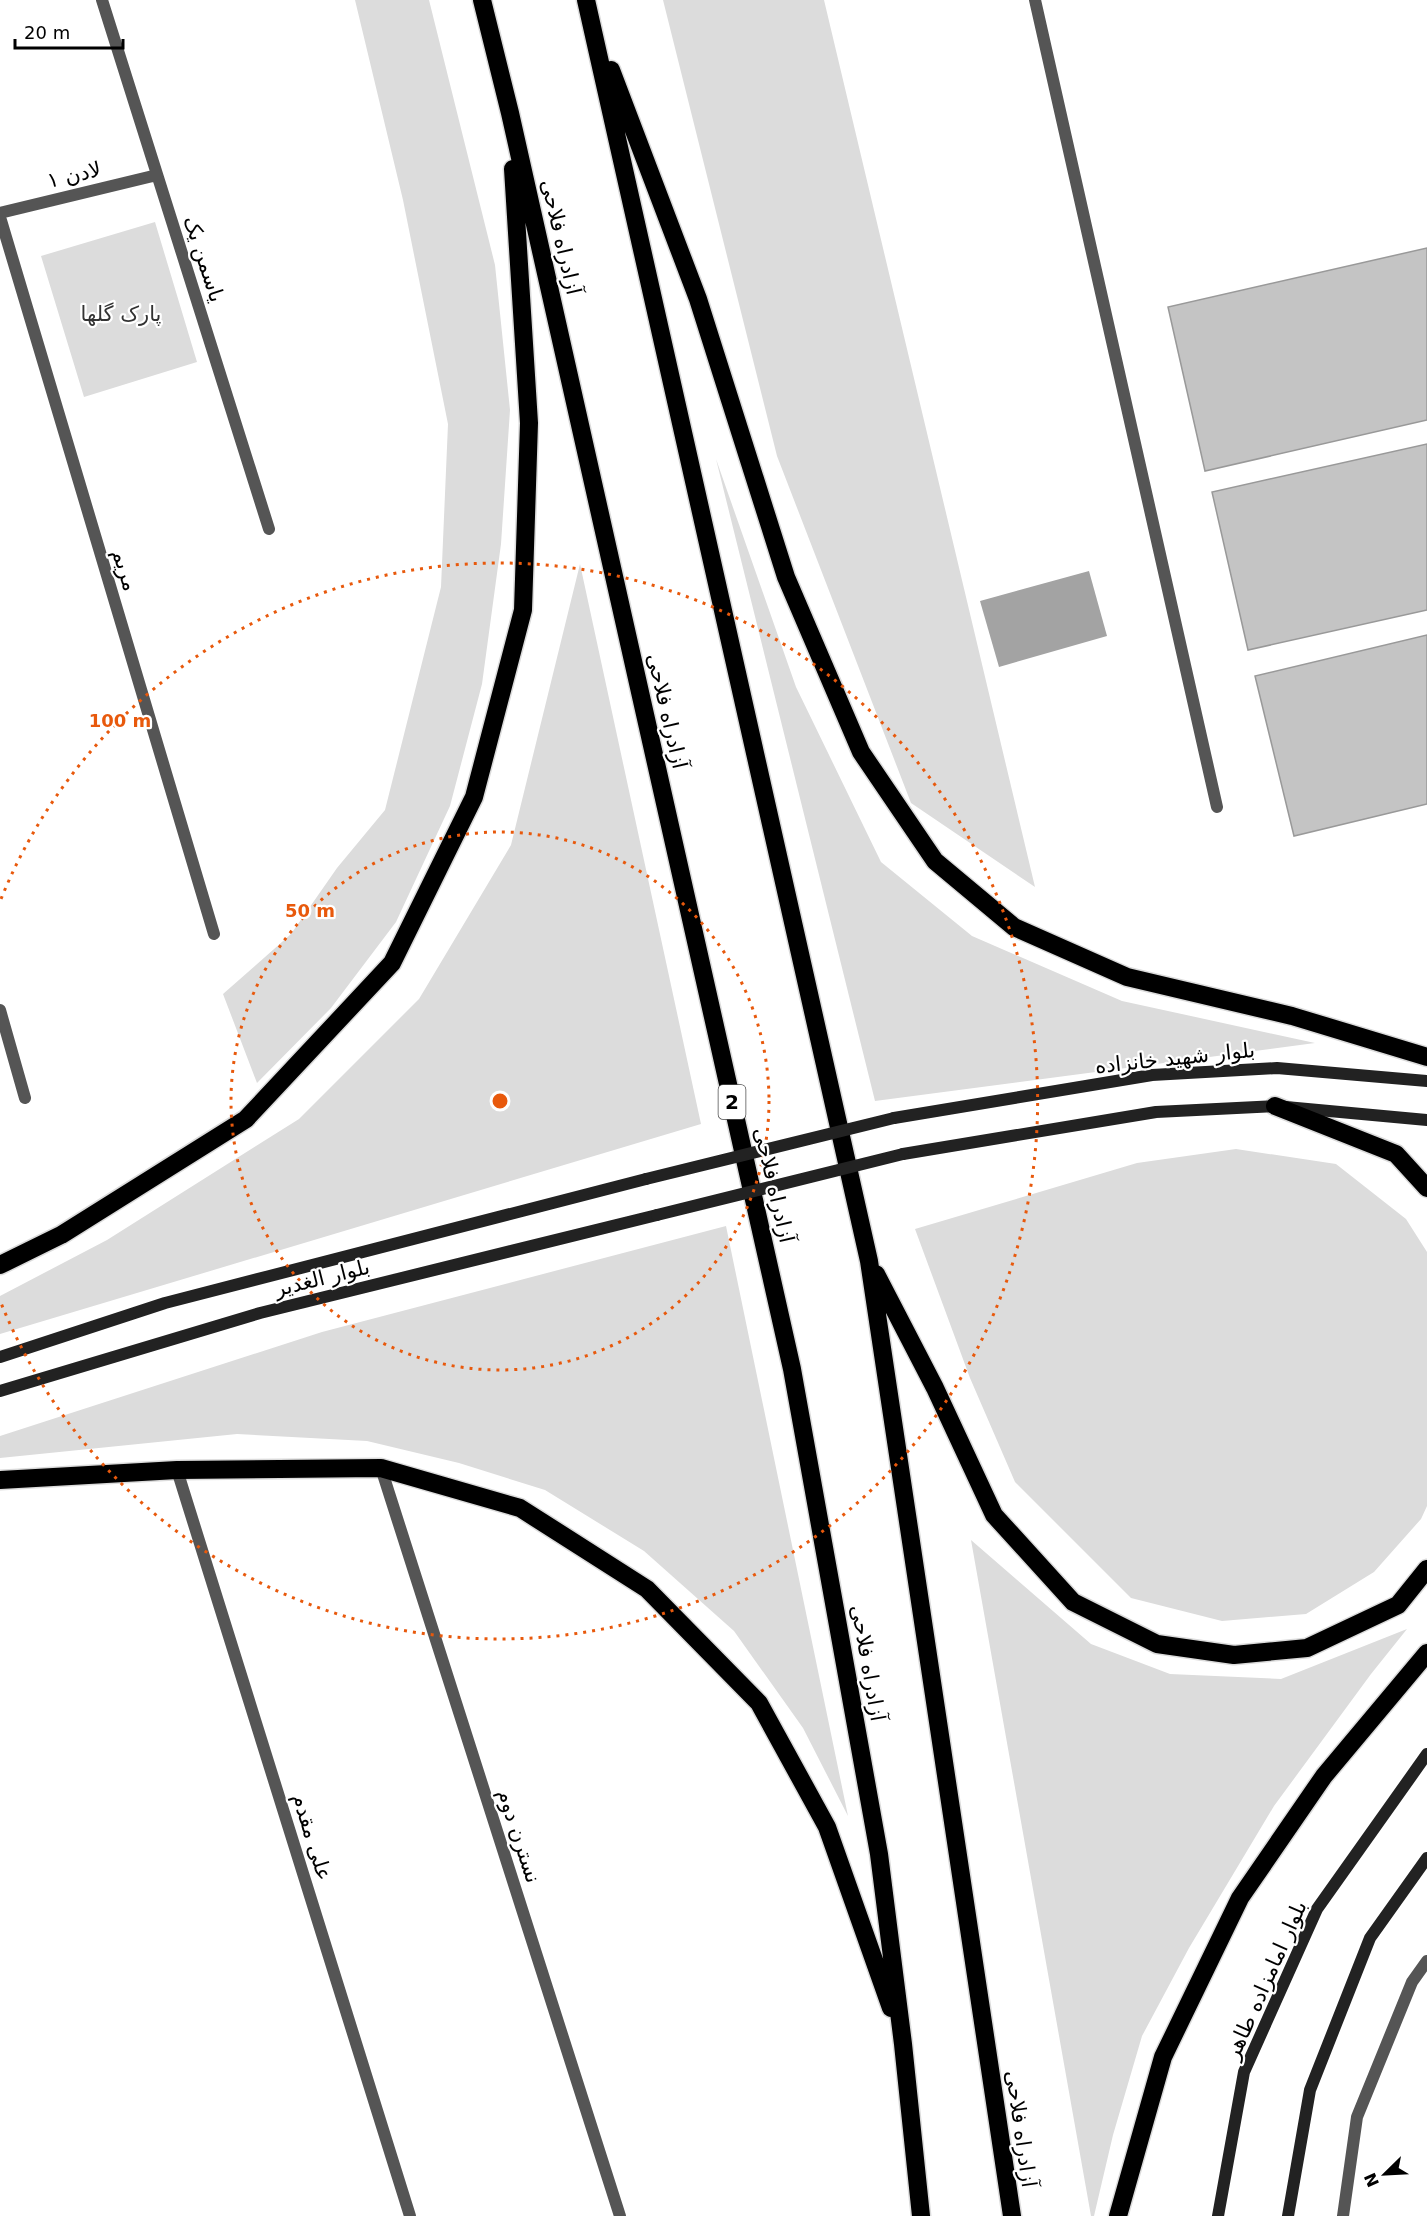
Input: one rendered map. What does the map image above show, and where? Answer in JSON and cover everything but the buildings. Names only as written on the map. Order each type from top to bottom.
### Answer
[{"type":"highway","name":"آزادراه فلاحی","points":[[482,0],[510,113],[792,1369],[879,1854],[903,2044],[921,2216]]},
{"type":"highway","name":"آزادراه فلاحی","points":[[587,4],[869,1261],[1012,2216]]},
{"type":"highway","points":[[587,4],[698,299],[786,577],[861,752],[935,861],[1014,927],[1126,977],[1292,1016],[1427,1057]]},
{"type":"highway","points":[[0,1265],[61,1235],[246,1119],[392,963],[474,797],[523,610],[529,423],[510,113]]},
{"type":"highway","points":[[1275,1106],[1396,1154],[1427,1188]]},
{"type":"highway","points":[[869,1261],[935,1388],[994,1515],[1072,1602],[1157,1644],[1234,1655],[1307,1648],[1398,1605],[1427,1569]]},
{"type":"highway","points":[[0,1480],[177,1470],[381,1468],[520,1508],[647,1589],[759,1702],[827,1827],[903,2044]]},
{"type":"highway","points":[[1118,2216],[1163,2057],[1240,1898],[1324,1776],[1427,1653]]},
{"type":"main road","name":"بلوار شهید خانزاده","points":[[646,1179],[894,1118],[1152,1075],[1276,1068],[1427,1081]]},
{"type":"main road","points":[[1275,1106],[1427,1120]]},
{"type":"main road","name":"بلوار الغدیر","points":[[0,1391],[260,1313],[903,1154],[1156,1112],[1275,1106]]},
{"type":"main road","name":"بلوار الغدیر","points":[[0,1357],[165,1303],[646,1179]]},
{"type":"main road","name":"بلوار امامزاده طاهر","points":[[1218,2216],[1244,2072],[1317,1910],[1427,1754]]},
{"type":"main road","points":[[1288,2216],[1310,2090],[1370,1938],[1427,1858]]},
{"type":"street","name":"یاسمن یک","points":[[102,0],[269,529]]},
{"type":"street","points":[[1035,0],[1217,807]]},
{"type":"street","name":"لادن ۱","points":[[0,215],[157,175]]},
{"type":"street","name":"مریم","points":[[0,215],[214,934]]},
{"type":"street","points":[[0,1010],[25,1098]]},
{"type":"street","name":"نسترن دوم","points":[[381,1468],[620,2216]]},
{"type":"street","name":"علی مقدم","points":[[177,1470],[410,2216]]},
{"type":"street","points":[[1343,2216],[1358,2117],[1412,1982],[1427,1961]]},
{"type":"green space","points":[[355,0],[429,0],[495,265],[510,410],[501,544],[482,684],[450,806],[396,922],[331,1008],[257,1083],[223,994],[291,934],[337,868],[385,810],[441,587],[448,424],[403,200]]},
{"type":"green space","points":[[663,0],[824,0],[1035,887],[911,803],[777,456]]},
{"type":"green space","name":"پارک گلها","points":[[155,222],[197,362],[84,397],[41,256]]},
{"type":"green space","points":[[716,459],[796,687],[881,862],[972,936],[1122,1001],[1315,1043],[875,1101]]},
{"type":"green space","points":[[580,564],[701,1124],[0,1334],[0,1296],[107,1240],[299,1119],[419,999],[511,845]]},
{"type":"green space","points":[[1236,1149],[1336,1164],[1406,1219],[1427,1252],[1427,1506],[1421,1519],[1374,1572],[1306,1614],[1222,1621],[1131,1598],[1015,1482],[970,1378],[915,1229],[1137,1163]]},
{"type":"green space","points":[[726,1226],[848,1816],[803,1728],[734,1631],[644,1551],[545,1490],[459,1463],[367,1441],[237,1434],[0,1458],[0,1436],[322,1332]]},
{"type":"green space","points":[[971,1540],[1091,1644],[1170,1674],[1281,1679],[1407,1629],[1274,1806],[1189,1948],[1142,2036],[1113,2135],[1094,2216],[1091,2216]]},
{"type":"shaded area","points":[[1089,571],[1107,636],[999,667],[980,601]]}]
